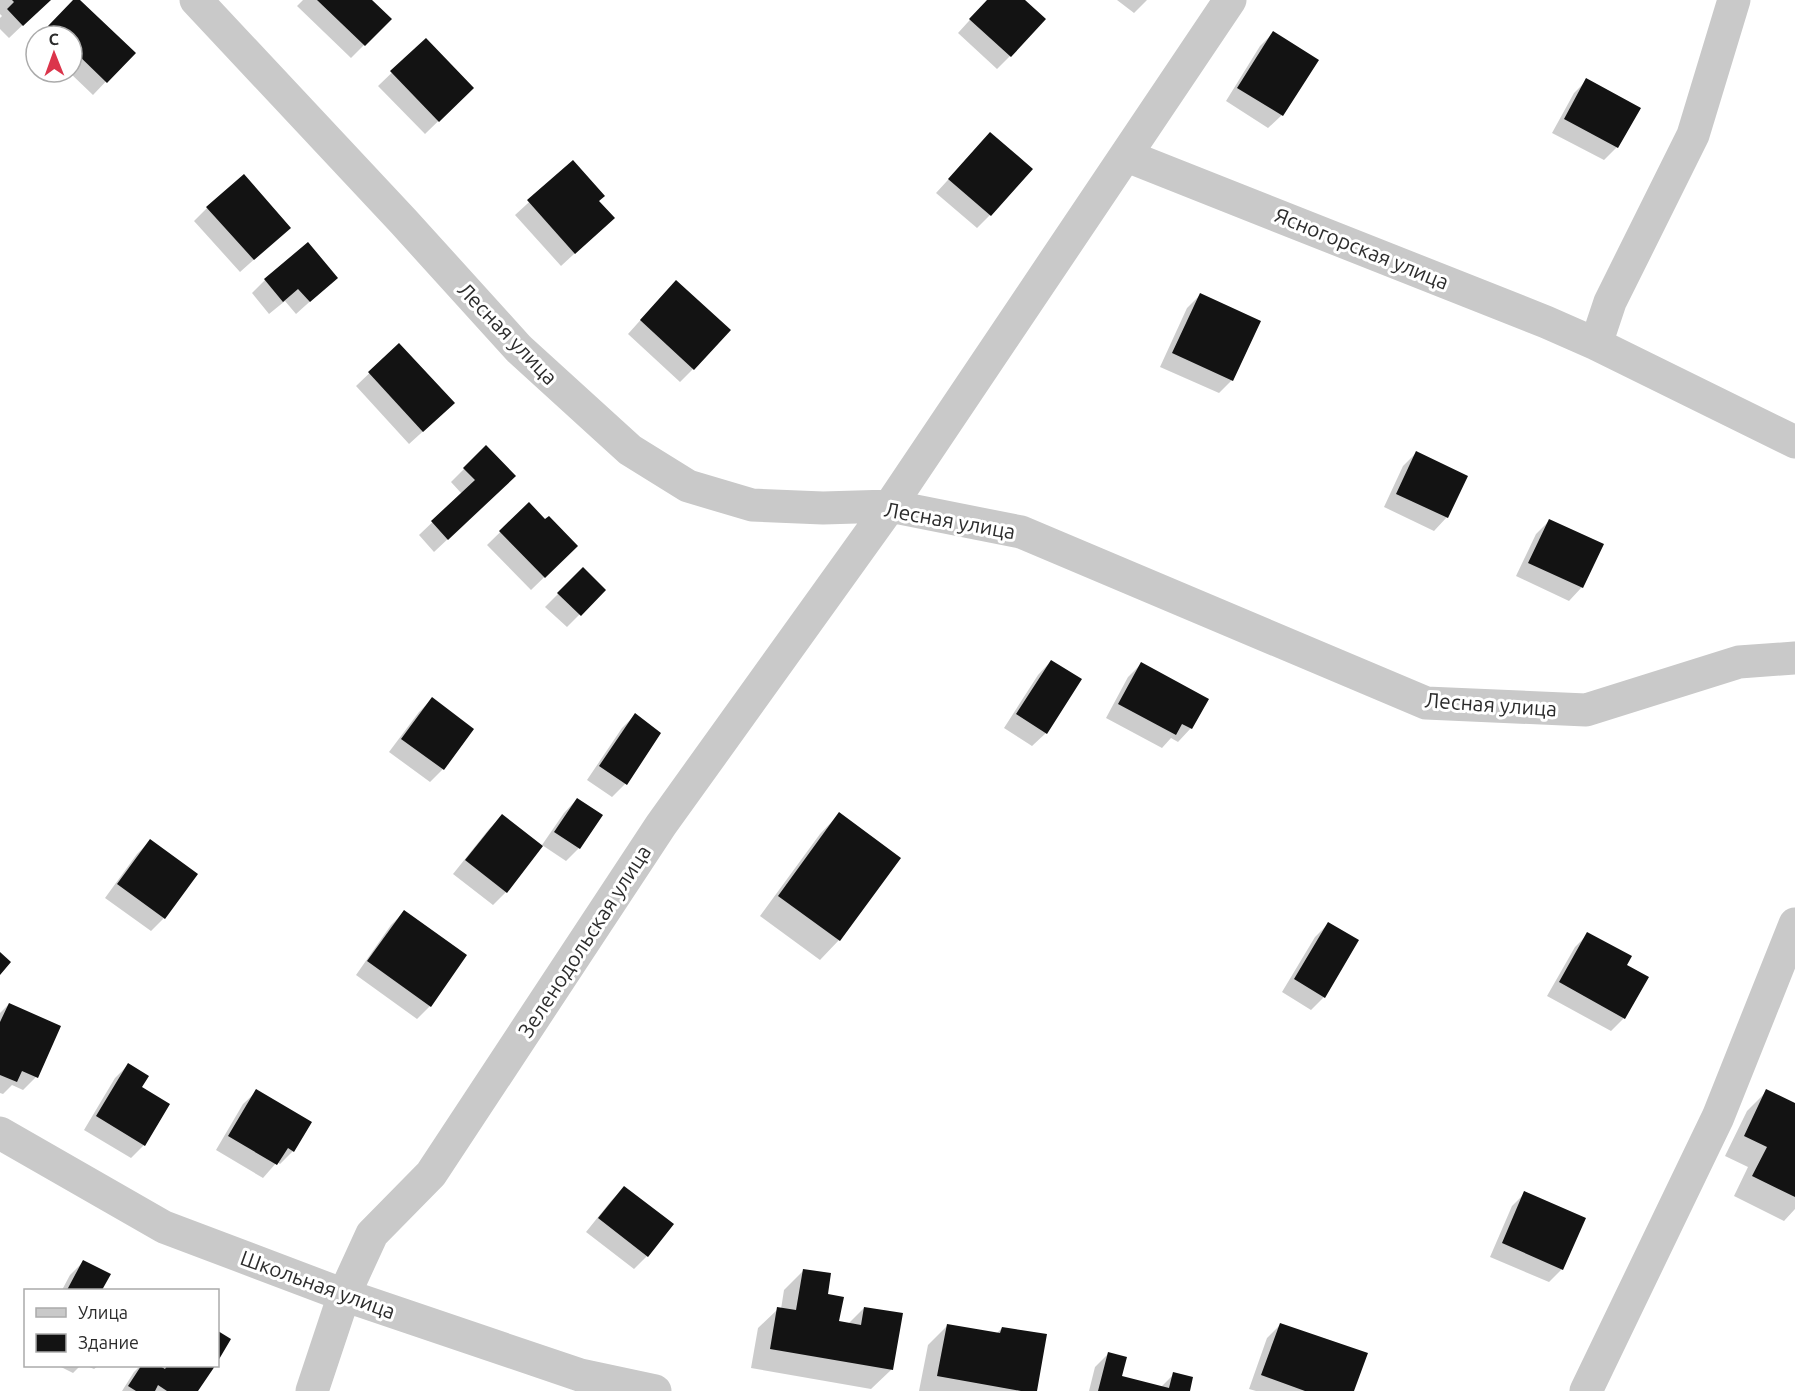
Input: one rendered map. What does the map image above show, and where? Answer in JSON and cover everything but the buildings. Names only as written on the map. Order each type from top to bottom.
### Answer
[{"type":"street","name":"Лесная улица","points":[[196,0],[403,221],[519,349],[630,450],[688,486],[752,505],[823,508],[890,506],[1021,532],[1426,703],[1586,710],[1739,662],[1795,658]]},
{"type":"street","name":"Зеленодольская улица","points":[[312,1391],[344,1295],[372,1234],[430,1174],[660,825],[890,506],[1230,0]]},
{"type":"street","points":[[1596,344],[1610,302],[1693,135],[1734,0]]},
{"type":"street","name":"Ясногорская улица","points":[[1127,156],[1536,318],[1596,344],[1795,442]]},
{"type":"street","points":[[1586,1391],[1718,1117],[1795,924]]},
{"type":"street","name":"Школьная улица","points":[[0,1133],[164,1227],[344,1295],[580,1375],[656,1391]]}]
